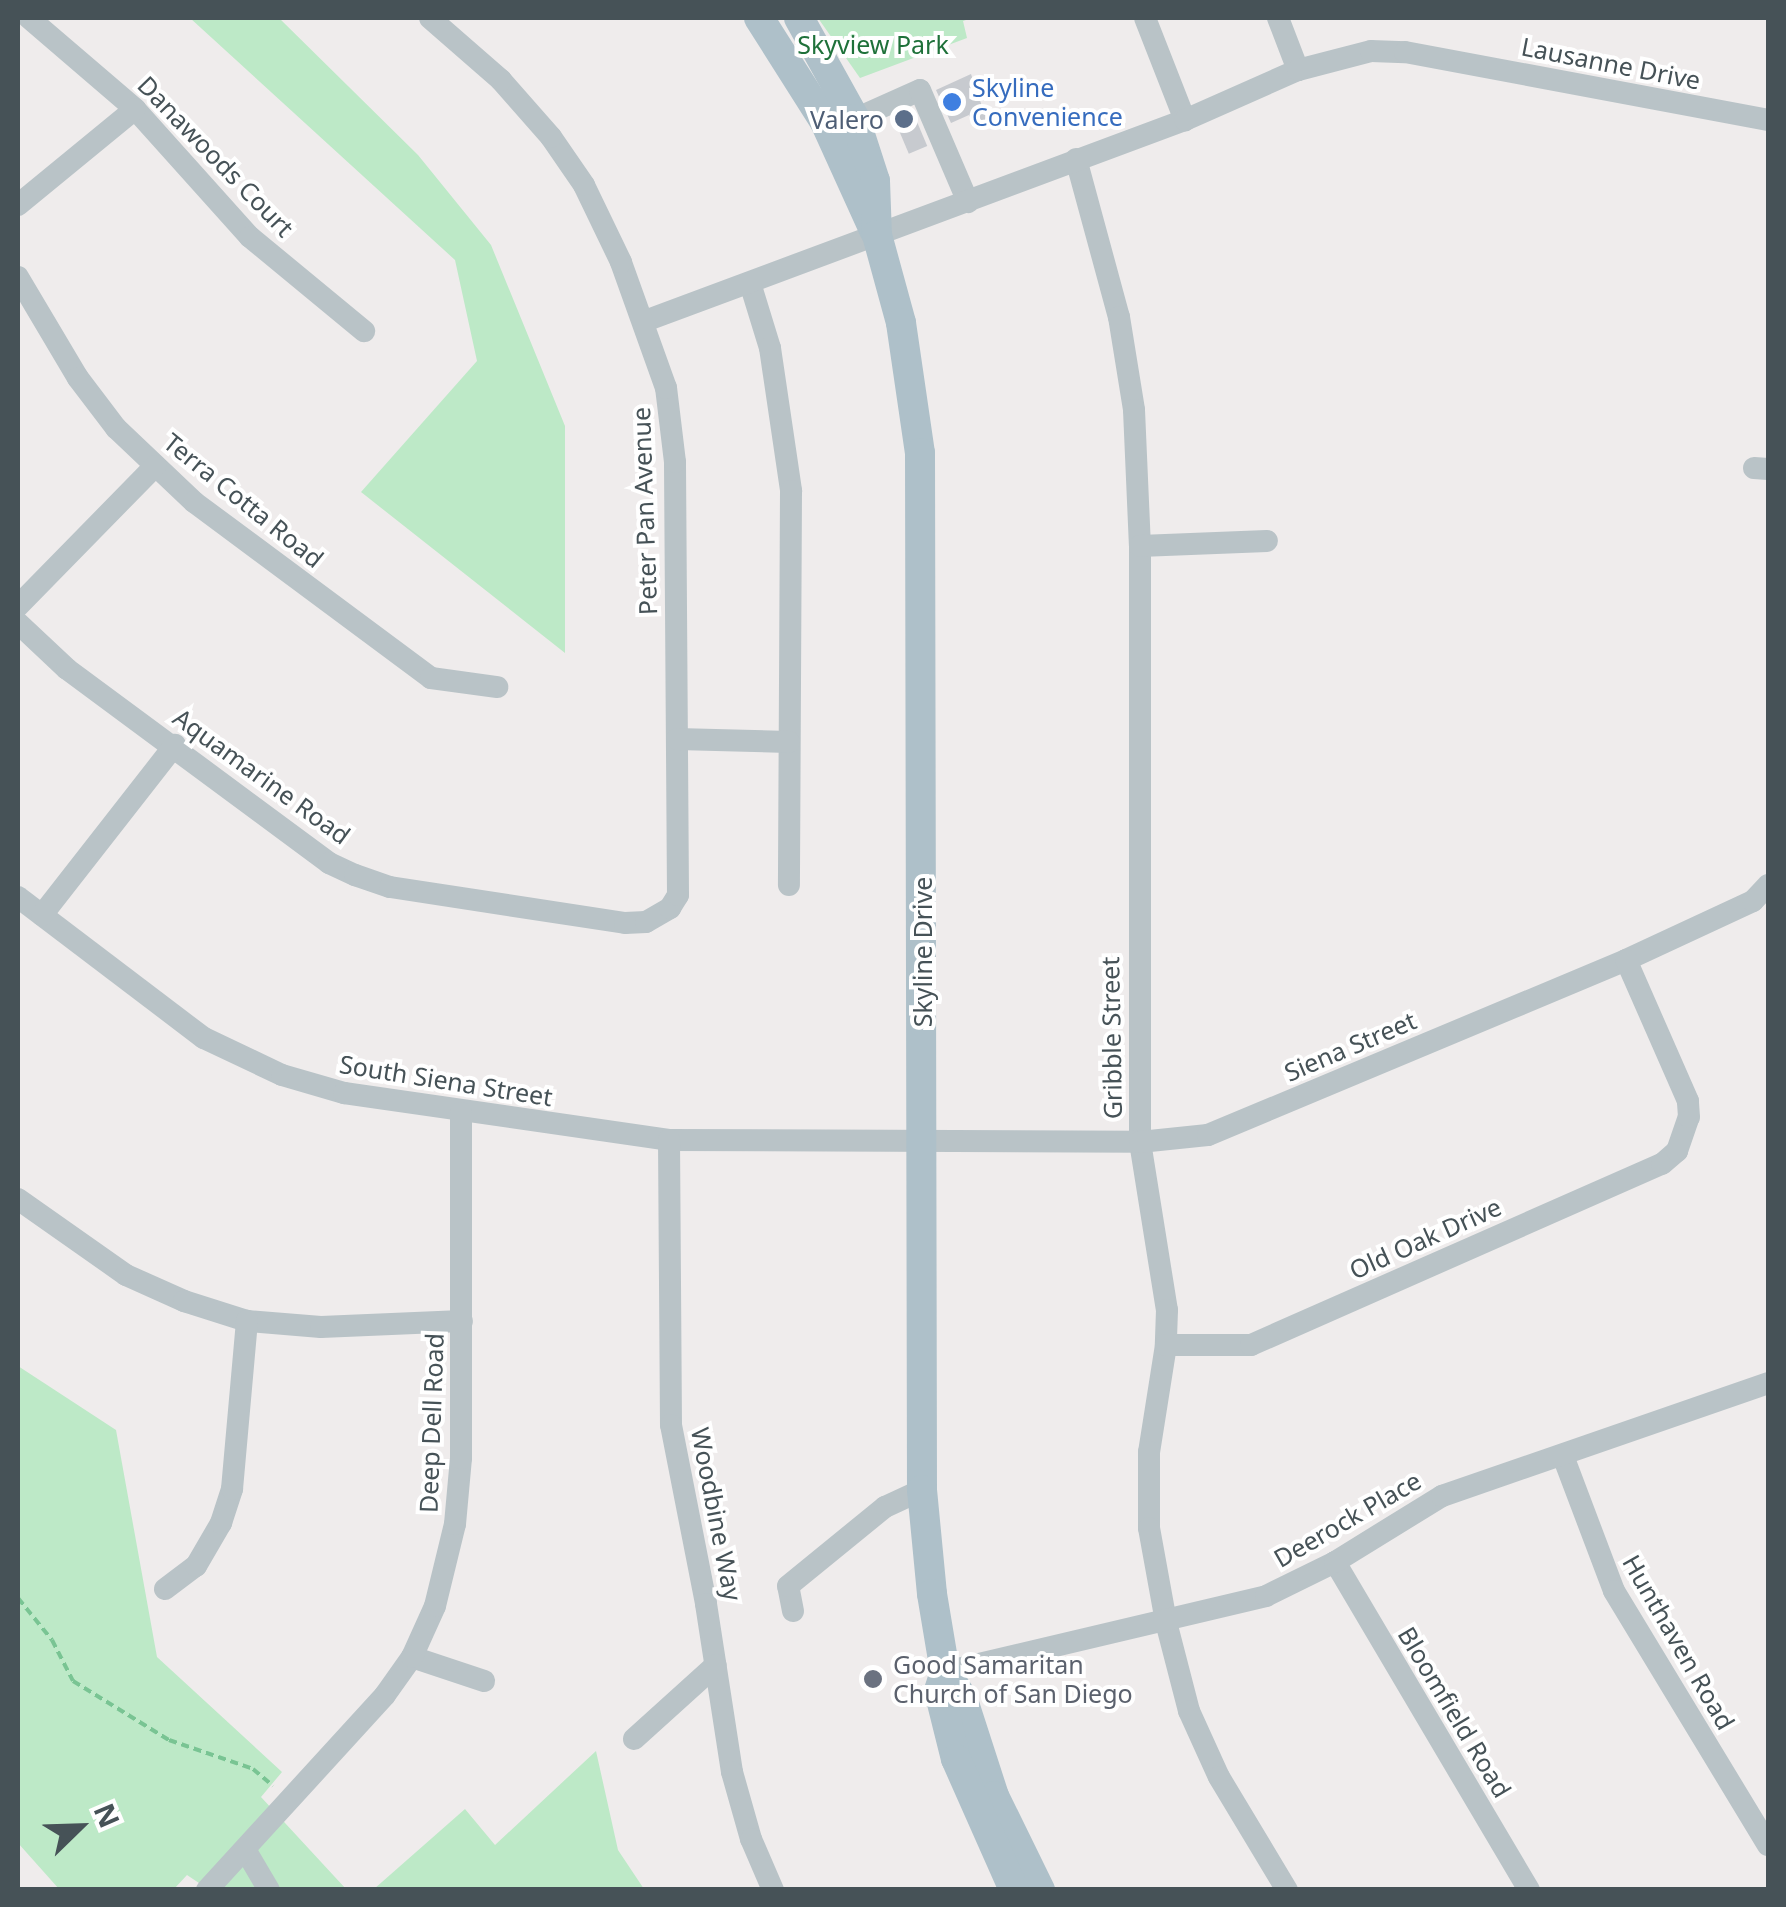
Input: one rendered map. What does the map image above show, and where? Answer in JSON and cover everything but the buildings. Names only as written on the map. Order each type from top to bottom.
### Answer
[{"type":"main road","name":"Skyline Drive","points":[[759,18],[825,122],[877,235],[901,323],[920,453],[922,1490],[944,1672],[939,1691],[956,1758],[1014,1890]]},
{"type":"main road","name":"Skyline Drive","points":[[799,18],[855,119],[875,182],[877,235]]},
{"type":"main road","name":"Skyline Drive","points":[[944,1672],[962,1698],[994,1796],[1040,1890]]},
{"type":"street","name":"Danawoods Court","points":[[29,18],[135,109],[250,236],[364,331]]},
{"type":"street","name":"Peter Pan Avenue","points":[[430,18],[500,80],[568,161],[598,210],[645,321],[666,388],[674,440],[678,895],[670,908],[646,922],[625,923]]},
{"type":"street","points":[[1145,18],[1185,120]]},
{"type":"street","points":[[1278,18],[1298,70]]},
{"type":"street","name":"Lausanne Drive","points":[[645,321],[1185,120],[1298,70],[1372,51],[1405,52],[1768,120]]},
{"type":"street","points":[[855,119],[920,90],[968,202]]},
{"type":"street","points":[[18,205],[135,109]]},
{"type":"street","name":"Gribble Street","points":[[1076,159],[1128,370],[1140,546],[1140,1142],[1167,1310],[1166,1346],[1149,1452],[1149,1528],[1166,1622],[1194,1722],[1219,1776],[1286,1890]]},
{"type":"street","name":"Terra Cotta Road","points":[[18,277],[78,378],[116,428],[194,502],[431,678],[497,688]]},
{"type":"street","points":[[750,283],[770,348],[792,490],[789,886]]},
{"type":"street","points":[[18,606],[155,466]]},
{"type":"street","points":[[1140,546],[1268,541]]},
{"type":"street","name":"Aquamarine Road","points":[[18,624],[67,669],[330,863],[390,887],[625,923]]},
{"type":"street","points":[[678,740],[789,742]]},
{"type":"street","points":[[42,915],[175,745]]},
{"type":"street","name":"Siena Street","points":[[924,1143],[1140,1142],[1208,1136],[1626,960],[1753,901],[1768,885]]},
{"type":"street","name":"South Siena Street","points":[[18,897],[204,1038],[242,1059],[313,1085],[461,1113],[670,1140],[924,1143]]},
{"type":"street","name":"Old Oak Drive","points":[[1166,1346],[1252,1345],[1662,1164],[1677,1151],[1686,1131],[1688,1101],[1626,960]]},
{"type":"street","name":"Deep Dell Road","points":[[207,1890],[246,1852],[288,1799],[385,1694],[412,1658],[435,1606],[455,1524],[462,1321],[461,1113]]},
{"type":"street","name":"Woodbine Way","points":[[670,1140],[671,1424],[735,1785],[773,1890]]},
{"type":"street","points":[[18,1199],[126,1275],[184,1302],[247,1321],[320,1327],[462,1321]]},
{"type":"street","points":[[165,1589],[196,1566],[221,1523],[232,1489],[247,1321]]},
{"type":"street","name":"Deerock Place","points":[[944,1672],[1266,1596],[1336,1562],[1442,1496],[1768,1383]]},
{"type":"street","name":"Hunthaven Road","points":[[1564,1456],[1614,1592],[1768,1846]]},
{"type":"street","points":[[793,1611],[788,1586],[885,1507],[922,1490]]},
{"type":"street","name":"Bloomfield Road","points":[[1336,1562],[1529,1890]]},
{"type":"street","points":[[412,1658],[484,1681]]},
{"type":"street","points":[[634,1739],[716,1665]]},
{"type":"street","points":[[246,1852],[268,1890]]},
{"type":"path","points":[[18,1598],[52,1640],[73,1681],[169,1740],[253,1770],[288,1799]]},
{"type":"green space","points":[[190,18],[279,18],[418,155],[491,245],[565,426],[565,653],[361,492],[477,361],[455,260]]},
{"type":"green space","name":"Skyview Park","points":[[818,18],[972,18],[963,21],[967,38],[860,78]]},
{"type":"green space","points":[[18,1366],[116,1430],[157,1657],[282,1772],[261,1797],[346,1889],[208,1889],[187,1875],[174,1889],[59,1889],[18,1843]]},
{"type":"green space","points":[[596,1751],[618,1850],[644,1889],[374,1889],[465,1809],[495,1845]]},
{"type":"place","name":"Skyline Convenience","points":[[952,102]]},
{"type":"place","name":"Valero","points":[[904,119]]},
{"type":"place","name":"Good Samaritan Church of San Diego","points":[[873,1679]]}]
